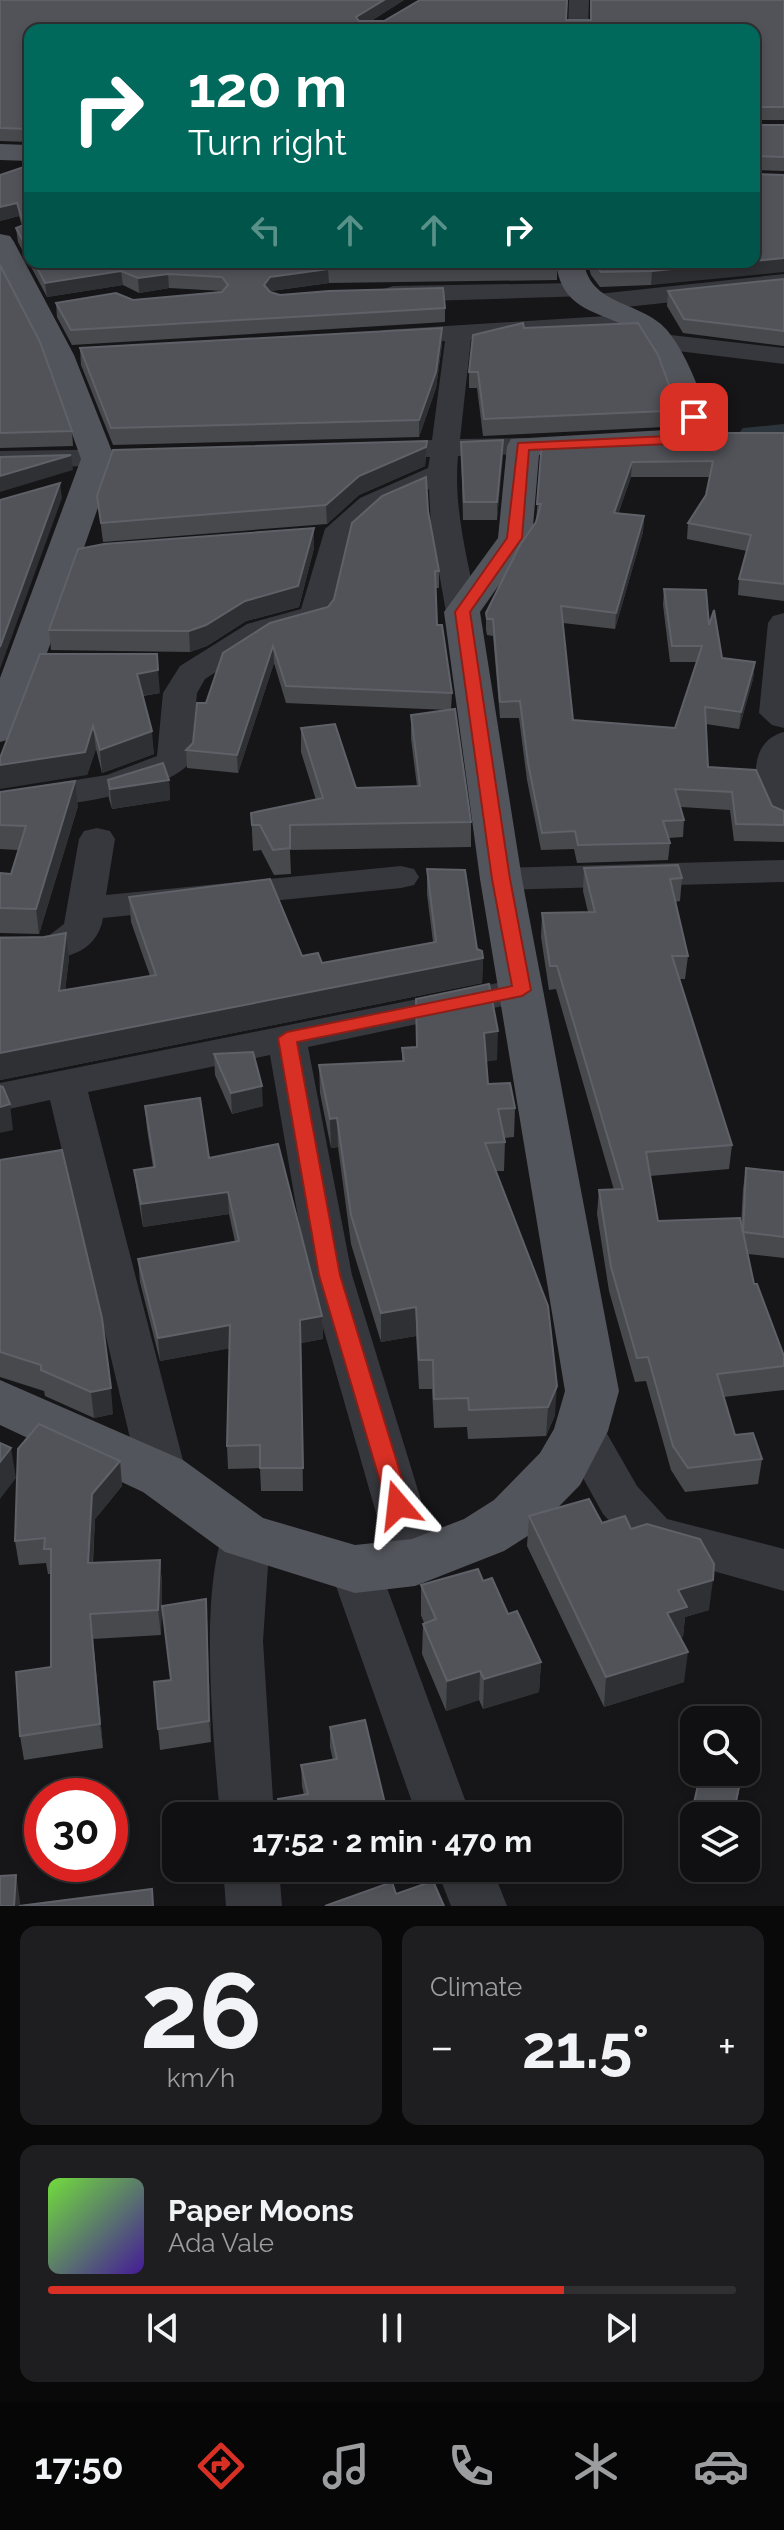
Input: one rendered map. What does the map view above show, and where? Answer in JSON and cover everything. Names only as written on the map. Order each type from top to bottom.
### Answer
[{"type":"main road","points":[[0,242],[50,308],[83,475],[78,554],[39,664],[0,730]]},
{"type":"main road","points":[[0,1401],[163,1476],[245,1536],[355,1569],[415,1562],[484,1535],[514,1516],[560,1469],[581,1431],[592,1391],[501,879],[462,612],[515,538],[523,446],[645,442],[681,437],[695,424],[662,342],[637,322],[581,294]]},
{"type":"street","points":[[578,24],[579,0]]},
{"type":"street","points":[[363,294],[581,294],[784,282]]},
{"type":"street","points":[[367,337],[459,332],[581,294]]},
{"type":"street","points":[[459,332],[443,460],[446,527],[462,612]]},
{"type":"street","points":[[662,342],[784,356]]},
{"type":"street","points":[[59,355],[90,353]]},
{"type":"street","points":[[681,437],[725,436]]},
{"type":"street","points":[[349,451],[443,460],[523,446]]},
{"type":"street","points":[[0,460],[83,475],[161,457]]},
{"type":"street","points":[[0,803],[122,782],[157,771],[174,761],[180,693],[192,673],[258,631],[315,615],[321,536],[443,460]]},
{"type":"street","points":[[784,623],[776,713],[784,718]]},
{"type":"street","points":[[158,664],[203,665]]},
{"type":"street","points":[[784,742],[777,748],[771,762],[784,815]]},
{"type":"street","points":[[0,948],[55,949],[82,929],[97,839]]},
{"type":"street","points":[[501,879],[784,871]]},
{"type":"street","points":[[87,908],[401,877]]},
{"type":"street","points":[[0,1097],[522,990]]},
{"type":"street","points":[[287,1038],[330,1275],[415,1562]]},
{"type":"street","points":[[66,1084],[163,1476]]},
{"type":"street","points":[[581,1431],[623,1505],[635,1522],[652,1535],[784,1570]]},
{"type":"street","points":[[245,1536],[237,1586],[237,1704],[246,1802]]},
{"type":"street","points":[[355,1569],[439,1802]]},
{"type":"street","points":[[252,1882],[254,1906]]},
{"type":"street","points":[[470,1882],[479,1906]]},
{"type":"building","points":[[0,0],[384,0],[356,17],[359,21],[384,21],[420,0],[567,0],[566,20],[591,20],[591,0],[784,0],[784,107],[760,107],[760,24],[24,24],[24,129],[0,128]]},
{"type":"building","points":[[760,125],[784,125],[784,157],[760,156]]},
{"type":"building","points":[[24,167],[24,225],[17,203],[0,207],[0,175]]},
{"type":"building","points":[[760,174],[784,175],[784,258],[760,260]]},
{"type":"building","points":[[24,225],[24,243],[16,228]]},
{"type":"building","points":[[0,265],[40,342],[72,431],[0,433]]},
{"type":"building","points":[[37,268],[405,268],[328,269],[270,277],[264,285],[270,292],[280,295],[443,288],[445,308],[71,330],[56,303],[116,293],[133,300],[222,292],[228,285],[222,277],[168,274],[138,278],[121,271],[45,283]]},
{"type":"building","points":[[598,268],[682,268],[652,271],[601,272]]},
{"type":"building","points":[[784,279],[784,331],[684,319],[668,291]]},
{"type":"building","points":[[523,323],[524,328],[638,323],[658,355],[676,404],[665,411],[484,419],[478,372],[469,372],[473,335]]},
{"type":"building","points":[[442,328],[436,372],[419,420],[111,428],[80,348]]},
{"type":"building","points":[[684,433],[784,433],[784,584],[739,579],[751,535],[688,523],[706,495],[713,461],[632,462],[614,513],[644,516],[616,613],[561,606],[573,720],[675,728],[702,646],[672,646],[664,589],[706,590],[709,625],[714,610],[722,658],[755,662],[741,712],[705,707],[708,767],[756,770],[772,806],[784,811],[784,825],[736,824],[732,792],[675,789],[684,820],[663,821],[670,843],[578,845],[575,831],[542,833],[520,701],[500,702],[493,619],[487,619],[486,613],[520,545],[536,522],[541,504],[537,504],[542,442],[671,438]]},
{"type":"building","points":[[503,440],[497,502],[464,502],[461,442]]},
{"type":"building","points":[[427,441],[426,447],[359,476],[326,505],[101,523],[97,496],[113,450]]},
{"type":"building","points":[[71,455],[0,476],[0,457]]},
{"type":"building","points":[[426,477],[428,511],[439,571],[435,571],[437,625],[442,625],[452,693],[286,686],[273,646],[237,755],[186,750],[193,743],[197,703],[206,703],[223,653],[270,623],[328,607],[334,599],[352,523],[382,496]]},
{"type":"building","points":[[60,483],[0,647],[0,500]]},
{"type":"building","points":[[314,528],[298,586],[245,601],[206,625],[189,631],[49,630],[78,549],[104,544]]},
{"type":"building","points":[[40,654],[157,654],[158,670],[137,674],[152,731],[100,750],[93,726],[85,752],[0,765]]},
{"type":"building","points":[[455,709],[471,822],[290,825],[290,848],[273,850],[260,825],[252,825],[251,813],[323,798],[301,728],[335,724],[356,788],[420,786],[411,715]]},
{"type":"building","points":[[163,763],[169,780],[110,789],[108,780]]},
{"type":"building","points":[[75,781],[36,909],[0,908],[0,873],[11,874],[26,826],[0,825],[0,792]]},
{"type":"building","points":[[678,865],[682,878],[670,879],[688,956],[672,956],[732,1145],[646,1152],[658,1221],[740,1218],[754,1284],[757,1284],[784,1356],[784,1366],[717,1374],[735,1435],[753,1433],[762,1459],[688,1468],[673,1446],[648,1357],[637,1358],[611,1267],[599,1190],[623,1189],[557,966],[550,966],[542,913],[595,912],[584,868]]},
{"type":"building","points":[[427,869],[465,870],[477,949],[482,951],[483,958],[0,1053],[0,938],[66,933],[59,991],[156,975],[129,897],[270,879],[302,956],[318,953],[322,963],[436,942]]},
{"type":"building","points":[[489,984],[498,1031],[484,1033],[488,1084],[510,1083],[515,1108],[498,1109],[505,1142],[485,1143],[548,1306],[557,1386],[548,1407],[469,1410],[468,1398],[434,1399],[433,1360],[419,1360],[416,1307],[381,1313],[351,1215],[337,1118],[330,1119],[319,1065],[404,1061],[402,1048],[417,1047],[416,999]]},
{"type":"building","points":[[253,1052],[262,1086],[231,1093],[214,1054]]},
{"type":"building","points":[[0,1086],[10,1104],[0,1107]]},
{"type":"building","points":[[200,1098],[209,1158],[278,1144],[322,1316],[300,1320],[303,1468],[260,1468],[260,1445],[227,1446],[230,1325],[158,1338],[138,1259],[239,1241],[228,1192],[141,1204],[134,1170],[155,1167],[145,1106]]},
{"type":"building","points":[[62,1150],[102,1318],[111,1388],[91,1392],[41,1370],[41,1365],[0,1352],[0,1160]]},
{"type":"building","points":[[746,1168],[784,1172],[784,1237],[743,1232]]},
{"type":"building","points":[[39,1424],[120,1461],[92,1494],[88,1563],[160,1560],[158,1610],[90,1614],[100,1724],[20,1736],[16,1672],[51,1667],[51,1549],[44,1549],[45,1538],[15,1541],[18,1449]]},
{"type":"building","points":[[0,1443],[11,1448],[0,1462]]},
{"type":"building","points":[[589,1499],[602,1523],[625,1516],[631,1529],[647,1524],[700,1539],[714,1564],[713,1580],[678,1590],[687,1607],[667,1613],[688,1652],[606,1677],[529,1516]]},
{"type":"building","points":[[478,1569],[483,1581],[492,1578],[508,1614],[517,1611],[541,1662],[484,1679],[480,1671],[447,1681],[423,1624],[436,1619],[421,1585]]},
{"type":"building","points":[[206,1599],[209,1721],[158,1729],[154,1682],[171,1680],[162,1606]]},
{"type":"building","points":[[365,1720],[385,1802],[279,1802],[278,1799],[308,1794],[301,1765],[337,1759],[330,1727]]},
{"type":"building","points":[[698,1786],[739,1786],[736,1802],[694,1802]]},
{"type":"building","points":[[16,1875],[14,1906],[0,1906],[0,1876]]},
{"type":"building","points":[[392,1882],[396,1894],[433,1882],[444,1906],[325,1906]]},
{"type":"building","points":[[152,1889],[153,1906],[19,1906]]},
{"type":"waterway","points":[[752,433],[784,432]]},
{"type":"route","points":[[398,1505],[330,1275],[287,1038],[522,990],[501,879],[462,612],[515,538],[523,446],[670,440],[685,434],[695,424],[694,417]]}]
